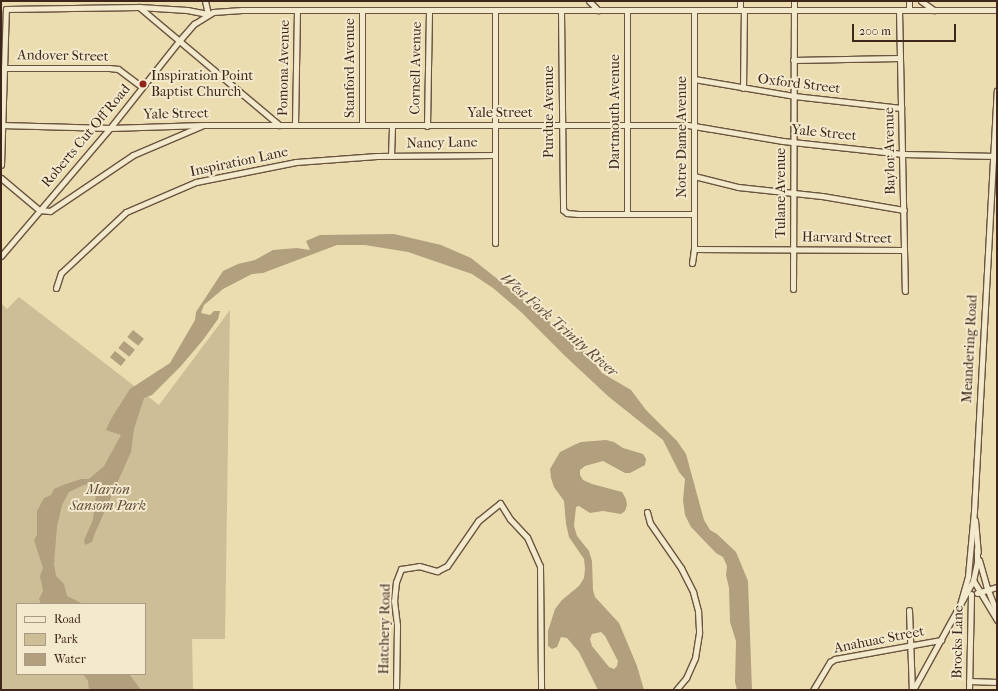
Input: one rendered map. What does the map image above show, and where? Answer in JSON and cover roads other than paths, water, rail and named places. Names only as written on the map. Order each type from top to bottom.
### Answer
[{"type":"street","points":[[1,165],[2,68],[6,9],[139,7],[187,10],[208,14],[205,1]]},
{"type":"street","points":[[589,1],[598,10]]},
{"type":"street","points":[[740,1],[742,10],[743,88]]},
{"type":"street","name":"Tulane Avenue","points":[[793,289],[794,1]]},
{"type":"street","points":[[909,1],[909,10]]},
{"type":"street","points":[[922,1],[934,10]]},
{"type":"street","points":[[139,7],[279,125]]},
{"type":"street","name":"Roberts Cut Off Road","points":[[1,256],[110,128],[179,41],[194,24],[208,14],[226,10],[997,10]]},
{"type":"street","name":"Stanford Avenue","points":[[362,10],[362,126]]},
{"type":"street","name":"Dartmouth Avenue","points":[[627,10],[627,214]]},
{"type":"street","name":"Baylor Avenue","points":[[899,10],[905,290]]},
{"type":"street","name":"Pomona Avenue","points":[[295,125],[297,11]]},
{"type":"street","name":"Cornell Avenue","points":[[427,126],[429,11]]},
{"type":"street","points":[[495,11],[495,243]]},
{"type":"street","name":"Purdue Avenue","points":[[561,11],[562,207],[565,212],[578,214],[627,214]]},
{"type":"street","name":"Notre Dame Avenue","points":[[692,263],[694,249],[694,11]]},
{"type":"street","points":[[793,60],[900,58]]},
{"type":"street","name":"Andover Street","points":[[2,68],[118,69],[142,87]]},
{"type":"street","name":"Oxford Street","points":[[694,79],[794,96],[901,108]]},
{"type":"street","name":"Meandering Road","points":[[959,608],[968,576],[974,511],[995,156],[997,94]]},
{"type":"street","name":"Yale Street","points":[[2,125],[110,128],[203,125],[694,125],[744,135],[793,142],[903,154],[995,156]]},
{"type":"street","points":[[1,178],[39,210],[50,211],[133,155],[203,125]]},
{"type":"street","points":[[390,156],[392,126]]},
{"type":"street","name":"Nancy Lane","points":[[390,156],[494,155]]},
{"type":"street","name":"Inspiration Lane","points":[[56,288],[58,276],[126,212],[196,182],[296,162],[390,156]]},
{"type":"street","points":[[694,176],[738,187],[793,193],[904,210]]},
{"type":"street","points":[[627,214],[694,214]]},
{"type":"street","name":"Harvard Street","points":[[694,249],[904,250]]},
{"type":"street","name":"Hatchery Road","points":[[396,690],[396,625],[394,601],[396,582],[401,569],[419,566],[437,571],[447,566],[478,521],[500,504],[527,537],[540,566],[541,690]]},
{"type":"street","points":[[974,511],[980,567],[997,614]]},
{"type":"street","points":[[647,512],[650,523],[682,568],[693,592],[698,611],[699,633],[695,658],[686,678],[676,690]]},
{"type":"street","name":"Meandering Road","points":[[913,690],[959,608],[968,595],[974,581],[977,562],[977,549]]},
{"type":"street","points":[[970,560],[974,581],[979,592],[997,620]]},
{"type":"street","points":[[968,595],[997,587]]},
{"type":"street","name":"Brocks Lane","points":[[968,595],[969,690]]},
{"type":"street","points":[[909,610],[913,690]]},
{"type":"street","name":"Anahuac Street","points":[[813,690],[830,662],[835,659],[941,640]]},
{"type":"street","points":[[969,682],[997,682]]},
{"type":"water","points":[[394,234],[441,245],[471,258],[543,315],[568,339],[585,350],[602,373],[631,390],[646,410],[677,441],[686,454],[704,520],[710,530],[717,534],[736,552],[748,581],[752,690],[737,690],[735,682],[736,641],[730,622],[729,588],[726,575],[727,566],[723,557],[716,553],[691,527],[685,515],[683,500],[685,479],[679,472],[663,440],[609,397],[521,312],[493,288],[472,274],[408,252],[365,245],[337,245],[263,273],[252,274],[223,289],[204,305],[201,313],[210,315],[214,311],[220,311],[218,319],[203,340],[181,366],[152,395],[144,398],[134,429],[131,452],[92,542],[85,545],[84,540],[93,520],[97,486],[92,484],[84,485],[69,492],[62,505],[57,527],[54,564],[56,576],[64,584],[67,596],[81,603],[41,603],[39,599],[43,591],[40,576],[43,568],[34,540],[37,535],[37,511],[44,498],[51,495],[54,489],[63,485],[81,479],[89,479],[104,466],[121,435],[106,430],[111,419],[130,389],[170,363],[195,320],[196,312],[223,271],[238,264],[255,260],[273,250],[297,248],[310,250],[306,241],[320,235]]},
{"type":"water","points":[[133,330],[144,339],[138,346],[127,337]]},
{"type":"water","points":[[124,341],[135,350],[129,357],[118,348]]},
{"type":"water","points":[[115,351],[126,360],[121,366],[110,357]]},
{"type":"water","points":[[606,440],[614,442],[623,448],[643,454],[646,459],[645,465],[630,473],[625,473],[603,461],[585,466],[580,470],[580,475],[583,480],[622,492],[626,499],[627,505],[625,511],[621,514],[603,511],[590,513],[579,506],[576,507],[574,526],[577,536],[589,551],[592,561],[593,590],[595,597],[619,623],[637,666],[644,690],[598,690],[579,652],[567,638],[561,637],[557,647],[552,649],[548,646],[548,631],[555,609],[562,600],[579,586],[584,578],[585,569],[584,559],[569,537],[564,501],[554,487],[550,469],[560,452],[581,442]],"holes":[[[601,632],[605,636],[618,661],[617,666],[614,669],[609,667],[592,646],[590,639],[592,634]]]},
{"type":"water","points":[[84,675],[130,675],[141,690],[89,690],[88,681]]},
{"type":"place","name":"Inspiration Point Baptist Church","points":[[143,84]]},
{"type":"water label","name":"West Fork Trinity River","points":[[559,325]]},
{"type":"park label","name":"Marion Sansom Park","points":[[108,498]]}]
